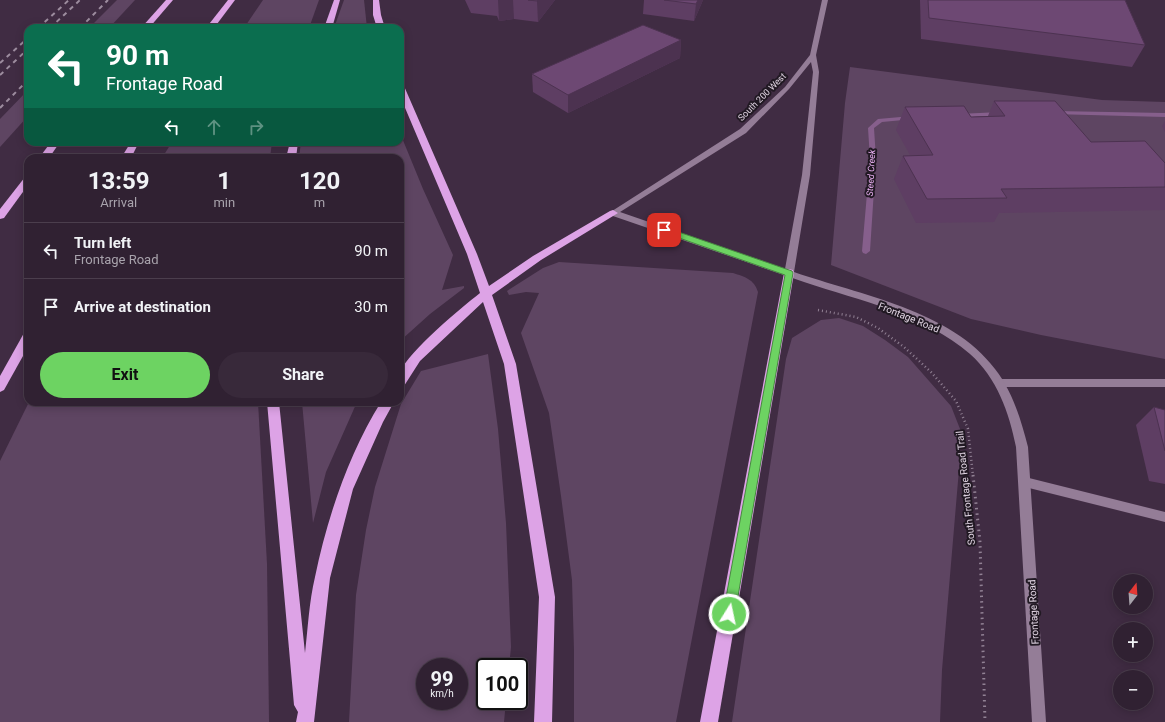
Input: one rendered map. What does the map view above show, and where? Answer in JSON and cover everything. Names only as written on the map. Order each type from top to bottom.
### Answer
[{"type":"highway","points":[[149,24],[170,0]]},
{"type":"highway","points":[[213,24],[232,0]]},
{"type":"highway","points":[[329,24],[337,0]]},
{"type":"highway","points":[[376,0],[379,24]]},
{"type":"highway","points":[[404,95],[472,254],[510,364],[547,597],[543,722]]},
{"type":"highway","points":[[0,216],[24,184]]},
{"type":"highway","points":[[404,377],[416,358],[468,308],[489,291],[537,258],[613,213]]},
{"type":"highway","points":[[709,722],[789,273]]},
{"type":"highway","points":[[0,387],[24,343]]},
{"type":"highway","points":[[273,406],[305,722]]},
{"type":"highway","points":[[305,722],[322,578],[346,489],[376,420],[385,406]]},
{"type":"main road","points":[[789,273],[806,175],[816,72],[813,55],[825,0]]},
{"type":"main road","name":"South 200 West","points":[[613,213],[742,131],[787,88],[813,55]]},
{"type":"main road","name":"Frontage Road","points":[[613,213],[789,273],[928,323],[952,336],[974,351],[1000,383],[1016,421],[1022,447],[1039,722]]},
{"type":"main road","points":[[1000,383],[1165,383]]},
{"type":"main road","points":[[1025,482],[1165,517]]},
{"type":"path","name":"South Frontage Road Trail","points":[[818,310],[856,317],[878,328],[904,347],[931,372],[956,401],[968,429],[980,542],[985,722]]},
{"type":"shaded area","points":[[117,0],[135,0],[113,24],[93,24]]},
{"type":"shaded area","points":[[263,0],[319,0],[310,24],[247,24]]},
{"type":"shaded area","points":[[344,0],[364,0],[367,24],[335,24]]},
{"type":"shaded area","points":[[850,67],[1102,100],[1165,102],[1165,359],[1041,335],[971,319],[831,265],[845,103]]},
{"type":"shaded area","points":[[24,94],[24,120],[0,147],[0,119]]},
{"type":"shaded area","points":[[404,143],[453,255],[442,290],[464,286],[464,288],[430,314],[404,337],[404,154],[300,154],[300,146],[404,146]]},
{"type":"shaded area","points":[[170,146],[272,146],[270,154],[164,154]]},
{"type":"shaded area","points":[[559,262],[733,273],[745,277],[751,281],[758,292],[676,722],[574,722],[572,580],[561,496],[549,413],[521,333],[539,293],[526,292],[509,295],[507,291],[543,268]]},
{"type":"shaded area","points":[[839,318],[863,326],[908,357],[951,406],[962,434],[942,670],[940,722],[732,722],[786,359],[792,338],[821,320]]},
{"type":"shaded area","points":[[488,354],[498,429],[506,523],[511,647],[510,658],[476,658],[476,710],[505,710],[504,722],[349,722],[356,595],[366,530],[375,487],[400,406],[404,406],[404,399],[421,371]]},
{"type":"shaded area","points":[[27,406],[258,406],[267,564],[269,722],[0,722],[0,461]]},
{"type":"shaded area","points":[[302,406],[355,406],[326,472],[313,523]]},
{"type":"building","points":[[664,0],[698,0],[696,4]]},
{"type":"building","points":[[928,0],[1125,0],[1145,45],[929,18]]},
{"type":"building","points":[[643,25],[681,40],[568,95],[532,74]]},
{"type":"building","points":[[994,101],[1055,101],[1091,142],[1145,141],[1165,163],[1165,187],[1001,189],[1007,198],[927,199],[903,156],[933,155],[905,107],[964,106],[971,117],[1005,116]]},
{"type":"building","points":[[1154,407],[1165,410],[1165,451]]},
{"type":"waterway","name":"Steed Creek","points":[[1054,113],[1165,115]]},
{"type":"waterway","name":"Steed Creek","points":[[959,116],[1000,114]]},
{"type":"waterway","name":"Steed Creek","points":[[866,251],[873,159],[871,128],[880,120],[912,118]]},
{"type":"railway","points":[[42,24],[69,0]]},
{"type":"railway","points":[[54,24],[80,0]]},
{"type":"railway","points":[[84,24],[108,0]]},
{"type":"railway","points":[[0,63],[24,42]]},
{"type":"railway","points":[[0,75],[24,53]]},
{"type":"railway","points":[[0,108],[24,84]]},
{"type":"route","points":[[664,230],[789,273],[729,614]]}]
